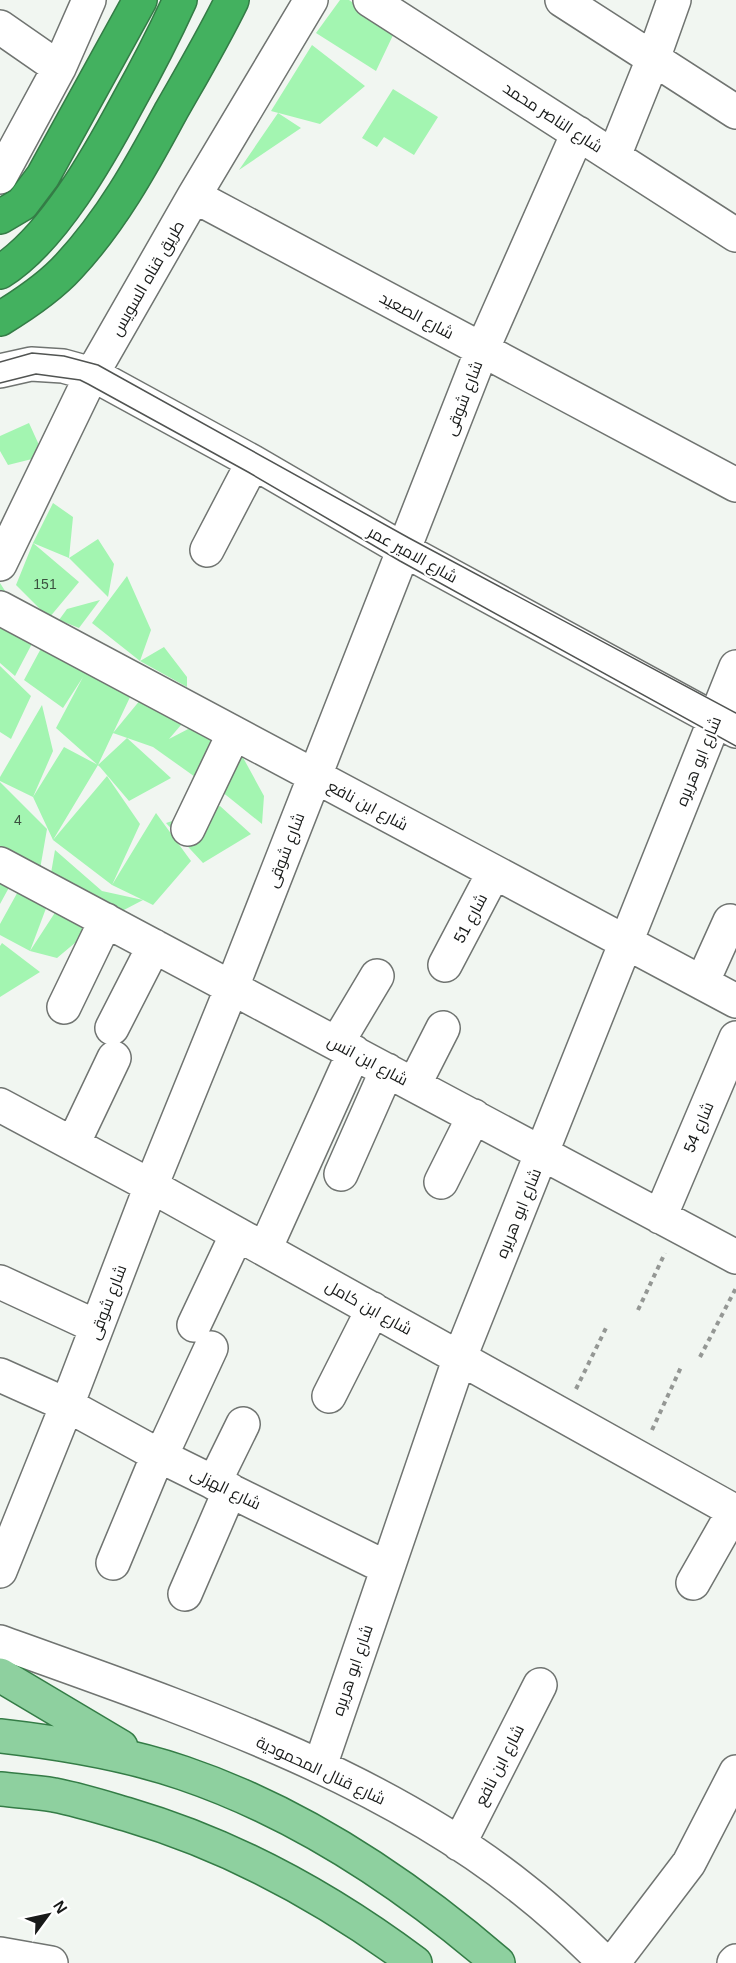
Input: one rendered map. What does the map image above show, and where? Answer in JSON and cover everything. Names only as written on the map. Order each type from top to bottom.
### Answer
[{"type":"highway","points":[[0,217],[22,204],[43,176],[141,0]]},
{"type":"highway","points":[[0,272],[41,236],[67,203],[106,142],[162,39],[180,0]]},
{"type":"highway","points":[[0,319],[19,308],[68,268],[99,231],[146,158],[232,0]]},
{"type":"main road","points":[[0,1675],[146,1762]]},
{"type":"main road","points":[[0,1736],[65,1744],[146,1762],[183,1773],[256,1802],[345,1849],[407,1890],[498,1963]]},
{"type":"main road","points":[[0,1789],[55,1796],[156,1823],[211,1844],[256,1864],[343,1912],[415,1963]]},
{"type":"main road","points":[[0,1812],[55,1796]]},
{"type":"street","points":[[0,177],[59,68],[89,0]]},
{"type":"street","name":"طريق قناه السويس","points":[[0,564],[92,374],[194,196],[311,0]]},
{"type":"street","name":"شارع الناصر محمد","points":[[370,0],[736,235]]},
{"type":"street","points":[[562,0],[736,112]]},
{"type":"street","points":[[614,156],[674,0]]},
{"type":"street","points":[[0,27],[59,68]]},
{"type":"street","name":"شارع شوقى","points":[[0,1571],[482,350],[578,133]]},
{"type":"street","name":"شارع الصعيد","points":[[194,196],[736,485]]},
{"type":"street","name":"شارع الامير عمر","points":[[0,371],[31,364],[63,366],[92,374],[253,462],[404,550],[725,725]]},
{"type":"street","points":[[207,550],[253,462]]},
{"type":"street","name":"شارع ابن نافع","points":[[0,608],[736,1001]]},
{"type":"street","name":"شارع ابو هريره","points":[[320,1766],[460,1357],[626,942],[725,725],[736,667]]},
{"type":"street","points":[[188,830],[234,733]]},
{"type":"street","name":"شارع ابن انس","points":[[0,864],[736,1257]]},
{"type":"street","name":"شارع 51","points":[[445,964],[494,872]]},
{"type":"street","points":[[64,1007],[106,920]]},
{"type":"street","points":[[702,983],[730,921]]},
{"type":"street","points":[[73,1144],[154,946]]},
{"type":"street","points":[[112,1563],[160,1456],[202,1336],[346,1048],[376,976]]},
{"type":"street","points":[[341,1174],[400,1077],[443,1028]]},
{"type":"street","name":"شارع 54","points":[[669,1221],[736,1038]]},
{"type":"street","name":"شارع ابن كامل","points":[[0,1106],[251,1241],[735,1511]]},
{"type":"street","points":[[441,1182],[474,1116]]},
{"type":"street","points":[[0,1282],[97,1327]]},
{"type":"street","points":[[330,1396],[373,1309]]},
{"type":"street","name":"شارع الهزلى","points":[[0,1375],[67,1405],[160,1456],[387,1568]]},
{"type":"street","points":[[185,1594],[243,1424]]},
{"type":"street","points":[[693,1583],[735,1511]]},
{"type":"street","name":"شارع قنال المحمودية","points":[[0,1642],[149,1696],[320,1766],[414,1816],[459,1844],[523,1889],[605,1963]]},
{"type":"street","name":"شارع ابن نافع","points":[[459,1844],[540,1685]]},
{"type":"street","points":[[613,1963],[688,1863],[736,1772]]},
{"type":"street","points":[[0,1954],[51,1963]]},
{"type":"path","points":[[638,1310],[669,1221]]},
{"type":"path","points":[[700,1357],[736,1287]]},
{"type":"path","points":[[563,1417],[607,1326]]},
{"type":"path","points":[[639,1459],[682,1365]]},
{"type":"building","points":[[340,0],[349,0],[395,31],[376,71],[316,33]]},
{"type":"building","points":[[312,45],[365,86],[320,124],[271,111]]},
{"type":"building","points":[[393,89],[438,117],[414,155],[384,137],[377,147],[362,138]]},
{"type":"building","points":[[278,113],[301,128],[239,170]]},
{"type":"building","points":[[29,423],[44,456],[8,465],[0,451],[0,436]]},
{"type":"building","points":[[53,503],[73,517],[69,558],[33,543]]},
{"type":"building","points":[[98,539],[114,564],[108,597],[69,558]]},
{"type":"building","points":[[33,543],[79,582],[49,618],[16,585]]},
{"type":"building","points":[[127,576],[151,630],[140,661],[92,623]]},
{"type":"building","points":[[0,583],[35,638],[15,676],[0,663]]},
{"type":"building","points":[[100,600],[79,628],[59,620],[67,609]]},
{"type":"building","points":[[45,641],[131,695],[98,765],[127,738],[171,778],[129,801],[100,767],[56,728],[83,677],[63,708],[24,680]]},
{"type":"building","points":[[164,647],[187,677],[187,687],[140,661]]},
{"type":"building","points":[[0,666],[31,696],[11,739],[0,732]]},
{"type":"building","points":[[141,699],[187,718],[169,739],[192,727],[216,740],[198,779],[153,747],[113,733]]},
{"type":"building","points":[[42,705],[53,751],[33,797],[0,781],[0,777]]},
{"type":"building","points":[[64,747],[98,765],[53,840],[33,797]]},
{"type":"building","points":[[240,752],[264,796],[262,824],[221,791]]},
{"type":"building","points":[[107,776],[140,824],[112,885],[53,840]]},
{"type":"building","points":[[0,782],[47,829],[39,875],[0,852]]},
{"type":"building","points":[[220,806],[251,834],[203,863],[166,823]]},
{"type":"building","points":[[156,813],[191,861],[153,905],[112,885]]},
{"type":"building","points":[[55,850],[102,891],[143,900],[122,911],[50,879]]},
{"type":"building","points":[[12,882],[0,904],[0,883]]},
{"type":"building","points":[[21,886],[48,903],[30,951],[0,935],[0,924]]},
{"type":"building","points":[[56,911],[88,932],[57,958],[30,951]]},
{"type":"building","points":[[2,943],[40,972],[0,997],[0,946]]},
{"type":"tram line","points":[[0,362],[32,353],[64,356],[98,365],[409,538],[736,713]]},
{"type":"tram line","points":[[0,383],[36,374],[80,380],[248,472],[400,561],[736,746]]}]
